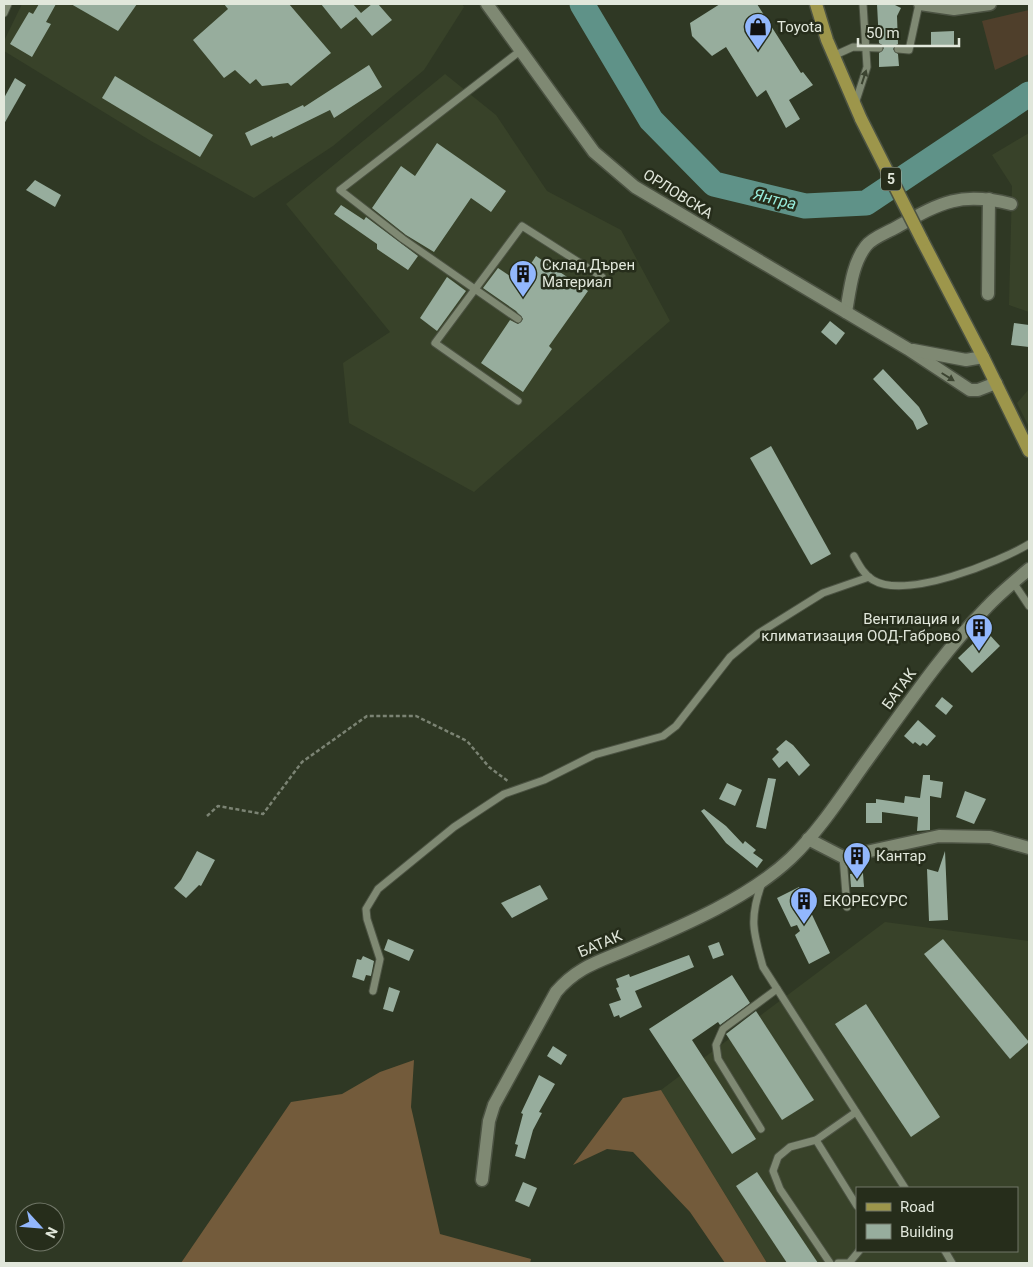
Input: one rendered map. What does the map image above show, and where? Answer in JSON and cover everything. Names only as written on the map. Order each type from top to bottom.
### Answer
[{"type":"main road","name":"5","points":[[816,4],[833,56],[854,105],[984,357],[1029,451]]},
{"type":"street","name":"ОРЛОВСКА","points":[[487,4],[594,152],[634,187],[908,349],[970,390],[978,390],[996,383]]},
{"type":"street","points":[[920,4],[968,8],[990,4]]},
{"type":"street","points":[[988,294],[989,199]]},
{"type":"street","points":[[846,312],[854,273],[867,244],[929,209],[954,200],[989,199],[1011,204]]},
{"type":"street","name":"ОРЛОВСКА","points":[[908,349],[966,360],[984,357]]},
{"type":"street","name":"БАТАК","points":[[482,1180],[489,1121],[494,1105],[556,992],[567,979],[585,966],[672,929],[762,881],[791,858],[808,839],[938,664],[974,620],[1029,569]]},
{"type":"street","points":[[808,839],[843,857],[939,836],[990,837],[1029,848]]},
{"type":"lane","points":[[4,13],[8,4]]},
{"type":"lane","points":[[854,105],[867,67],[863,4]]},
{"type":"lane","points":[[898,49],[909,50],[920,4]]},
{"type":"lane","points":[[833,56],[853,47],[879,48]]},
{"type":"lane","points":[[518,320],[403,239],[340,190],[520,51]]},
{"type":"lane","points":[[518,402],[435,343],[522,226],[602,277]]},
{"type":"lane","points":[[854,556],[869,577],[887,585],[914,584],[984,567],[1029,544]]},
{"type":"lane","points":[[373,991],[380,959],[367,919],[366,909],[370,899],[378,890],[454,827],[504,794],[544,780],[594,755],[663,736],[676,726],[730,657],[759,633],[823,593],[869,577]]},
{"type":"lane","points":[[1013,582],[1029,606]]},
{"type":"lane","points":[[843,857],[847,907]]},
{"type":"lane","points":[[762,881],[753,905],[754,934],[763,966],[904,1187]]},
{"type":"lane","points":[[760,1129],[718,1059],[716,1045],[723,1029],[778,989]]},
{"type":"lane","points":[[830,1263],[780,1189],[773,1171],[778,1157],[790,1147],[816,1140],[856,1112]]},
{"type":"lane","points":[[816,1140],[856,1204]]},
{"type":"lane","points":[[838,1263],[849,1262],[858,1252]]},
{"type":"lane","points":[[945,1252],[952,1263]]},
{"type":"path","points":[[208,816],[218,806],[262,814],[302,762],[367,716],[416,716],[467,741],[489,767],[518,788]]},
{"type":"shaded area","points":[[22,4],[462,4],[464,7],[424,70],[333,146],[254,198],[151,141],[4,51],[4,41]]},
{"type":"shaded area","points":[[1029,10],[1029,54],[995,70],[982,21]]},
{"type":"shaded area","points":[[445,74],[496,115],[547,191],[621,230],[670,321],[474,492],[349,423],[343,363],[390,332],[286,204]]},
{"type":"shaded area","points":[[1029,133],[1029,312],[1009,305],[1012,186],[992,155]]},
{"type":"shaded area","points":[[1029,389],[1029,427],[1017,403]]},
{"type":"shaded area","points":[[885,922],[1029,941],[1029,1263],[767,1263],[661,1090]]},
{"type":"shaded area","points":[[414,1060],[411,1107],[440,1234],[531,1259],[530,1263],[181,1263],[291,1102],[342,1094],[380,1072]]},
{"type":"shaded area","points":[[661,1090],[767,1263],[725,1263],[690,1212],[633,1152],[607,1149],[573,1165],[623,1098]]},
{"type":"building","points":[[39,4],[56,4],[46,22],[51,24],[32,57],[10,44],[29,12],[33,14]]},
{"type":"building","points":[[71,4],[137,4],[118,31]]},
{"type":"building","points":[[224,4],[289,4],[331,53],[291,86],[288,83],[262,86],[256,79],[250,84],[235,70],[224,78],[193,40],[228,9]]},
{"type":"building","points":[[321,4],[353,4],[361,13],[372,4],[378,4],[392,20],[372,36],[356,17],[341,29]]},
{"type":"building","name":"Toyota","points":[[720,4],[757,4],[801,73],[803,72],[813,85],[789,100],[800,119],[786,128],[766,90],[757,97],[726,47],[712,56],[692,36],[690,23]]},
{"type":"building","points":[[877,4],[893,4],[901,8],[897,16],[898,44],[893,49],[898,54],[899,66],[879,67],[879,53],[884,48],[879,43]]},
{"type":"building","points":[[954,31],[954,45],[931,46],[931,32]]},
{"type":"building","points":[[369,65],[382,87],[334,118],[330,110],[273,138],[272,136],[251,146],[245,133],[303,105],[304,107]]},
{"type":"building","points":[[115,76],[213,135],[200,157],[102,98]]},
{"type":"building","points":[[15,78],[26,85],[4,124],[4,98]]},
{"type":"building","points":[[437,143],[506,191],[491,212],[471,198],[434,252],[406,235],[372,208],[401,166],[415,176]]},
{"type":"building","points":[[35,180],[61,195],[55,207],[26,190]]},
{"type":"building","points":[[341,205],[364,220],[366,217],[418,256],[408,270],[377,249],[377,244],[334,214]]},
{"type":"building","points":[[536,256],[588,291],[549,346],[552,349],[523,392],[481,363],[510,320],[518,324],[523,319],[516,311],[483,288],[498,268],[519,282]]},
{"type":"building","points":[[447,277],[466,291],[437,331],[420,318]]},
{"type":"building","points":[[830,321],[845,333],[836,345],[821,332]]},
{"type":"building","points":[[1014,323],[1029,325],[1029,347],[1011,345]]},
{"type":"building","points":[[883,369],[919,407],[928,424],[917,430],[913,421],[873,379]]},
{"type":"building","points":[[771,446],[831,554],[811,565],[750,458]]},
{"type":"building","name":"Вентилация и климатизация ООД-Габрово","points":[[986,631],[1000,646],[972,673],[958,658]]},
{"type":"building","points":[[942,697],[953,706],[946,715],[935,706]]},
{"type":"building","points":[[918,720],[936,736],[927,746],[923,743],[920,746],[915,742],[913,744],[904,736]]},
{"type":"building","points":[[786,740],[793,745],[810,765],[799,776],[787,761],[779,768],[772,759],[779,752],[776,749]]},
{"type":"building","points":[[923,775],[930,775],[930,780],[943,782],[941,798],[930,796],[930,830],[917,831],[918,817],[882,812],[882,823],[866,823],[866,803],[876,803],[876,799],[904,803],[905,796],[920,798]]},
{"type":"building","points":[[768,778],[776,779],[766,829],[756,827]]},
{"type":"building","points":[[727,783],[742,790],[735,806],[719,799]]},
{"type":"building","points":[[965,791],[986,799],[974,824],[956,817]]},
{"type":"building","points":[[704,809],[726,826],[743,844],[745,841],[756,850],[753,853],[763,860],[757,868],[726,843],[701,811]]},
{"type":"building","points":[[197,851],[215,860],[201,886],[199,885],[186,898],[174,888],[181,880]]},
{"type":"building","points":[[945,851],[948,920],[929,921],[927,869],[938,872]]},
{"type":"building","name":"Кантар","points":[[863,873],[864,887],[851,887],[850,874]]},
{"type":"building","points":[[540,885],[548,899],[512,918],[501,903]]},
{"type":"building","name":"ЕКОРЕСУРС","points":[[799,887],[830,953],[809,964],[795,935],[800,931],[797,925],[791,927],[777,898]]},
{"type":"building","points":[[388,939],[414,950],[409,961],[384,950]]},
{"type":"building","points":[[943,939],[1029,1042],[1010,1059],[924,954]]},
{"type":"building","points":[[719,942],[724,955],[713,959],[708,946]]},
{"type":"building","points":[[689,955],[694,967],[635,991],[642,1007],[620,1018],[619,1015],[614,1017],[609,1004],[621,1000],[616,988],[619,987],[616,979],[629,974],[630,977]]},
{"type":"building","points":[[363,956],[374,961],[371,976],[366,975],[364,981],[352,977],[357,959],[361,960]]},
{"type":"building","points":[[732,975],[750,1003],[720,1025],[718,1022],[692,1040],[756,1139],[732,1154],[649,1029]]},
{"type":"building","points":[[389,987],[400,991],[393,1012],[383,1009]]},
{"type":"building","points":[[866,1004],[940,1117],[911,1137],[835,1024]]},
{"type":"building","points":[[756,1011],[814,1100],[782,1120],[726,1034]]},
{"type":"building","points":[[553,1046],[567,1055],[561,1065],[547,1056]]},
{"type":"building","points":[[539,1075],[555,1084],[539,1112],[542,1113],[533,1130],[525,1159],[515,1156],[518,1145],[515,1144],[523,1114],[521,1113]]},
{"type":"building","points":[[757,1172],[818,1263],[787,1263],[736,1186]]},
{"type":"building","points":[[523,1182],[537,1188],[529,1207],[515,1201]]},
{"type":"waterway","name":"Янтра","points":[[582,4],[651,120],[714,184],[805,206],[866,203],[1029,94]]},
{"type":"place","name":"Toyota","points":[[758,51]]},
{"type":"place","name":"Склад Дърен Материал","points":[[523,298]]},
{"type":"place","name":"Вентилация и климатизация ООД-Габрово","points":[[979,652]]},
{"type":"place","name":"Кантар","points":[[857,880]]},
{"type":"place","name":"ЕКОРЕСУРС","points":[[804,925]]}]
